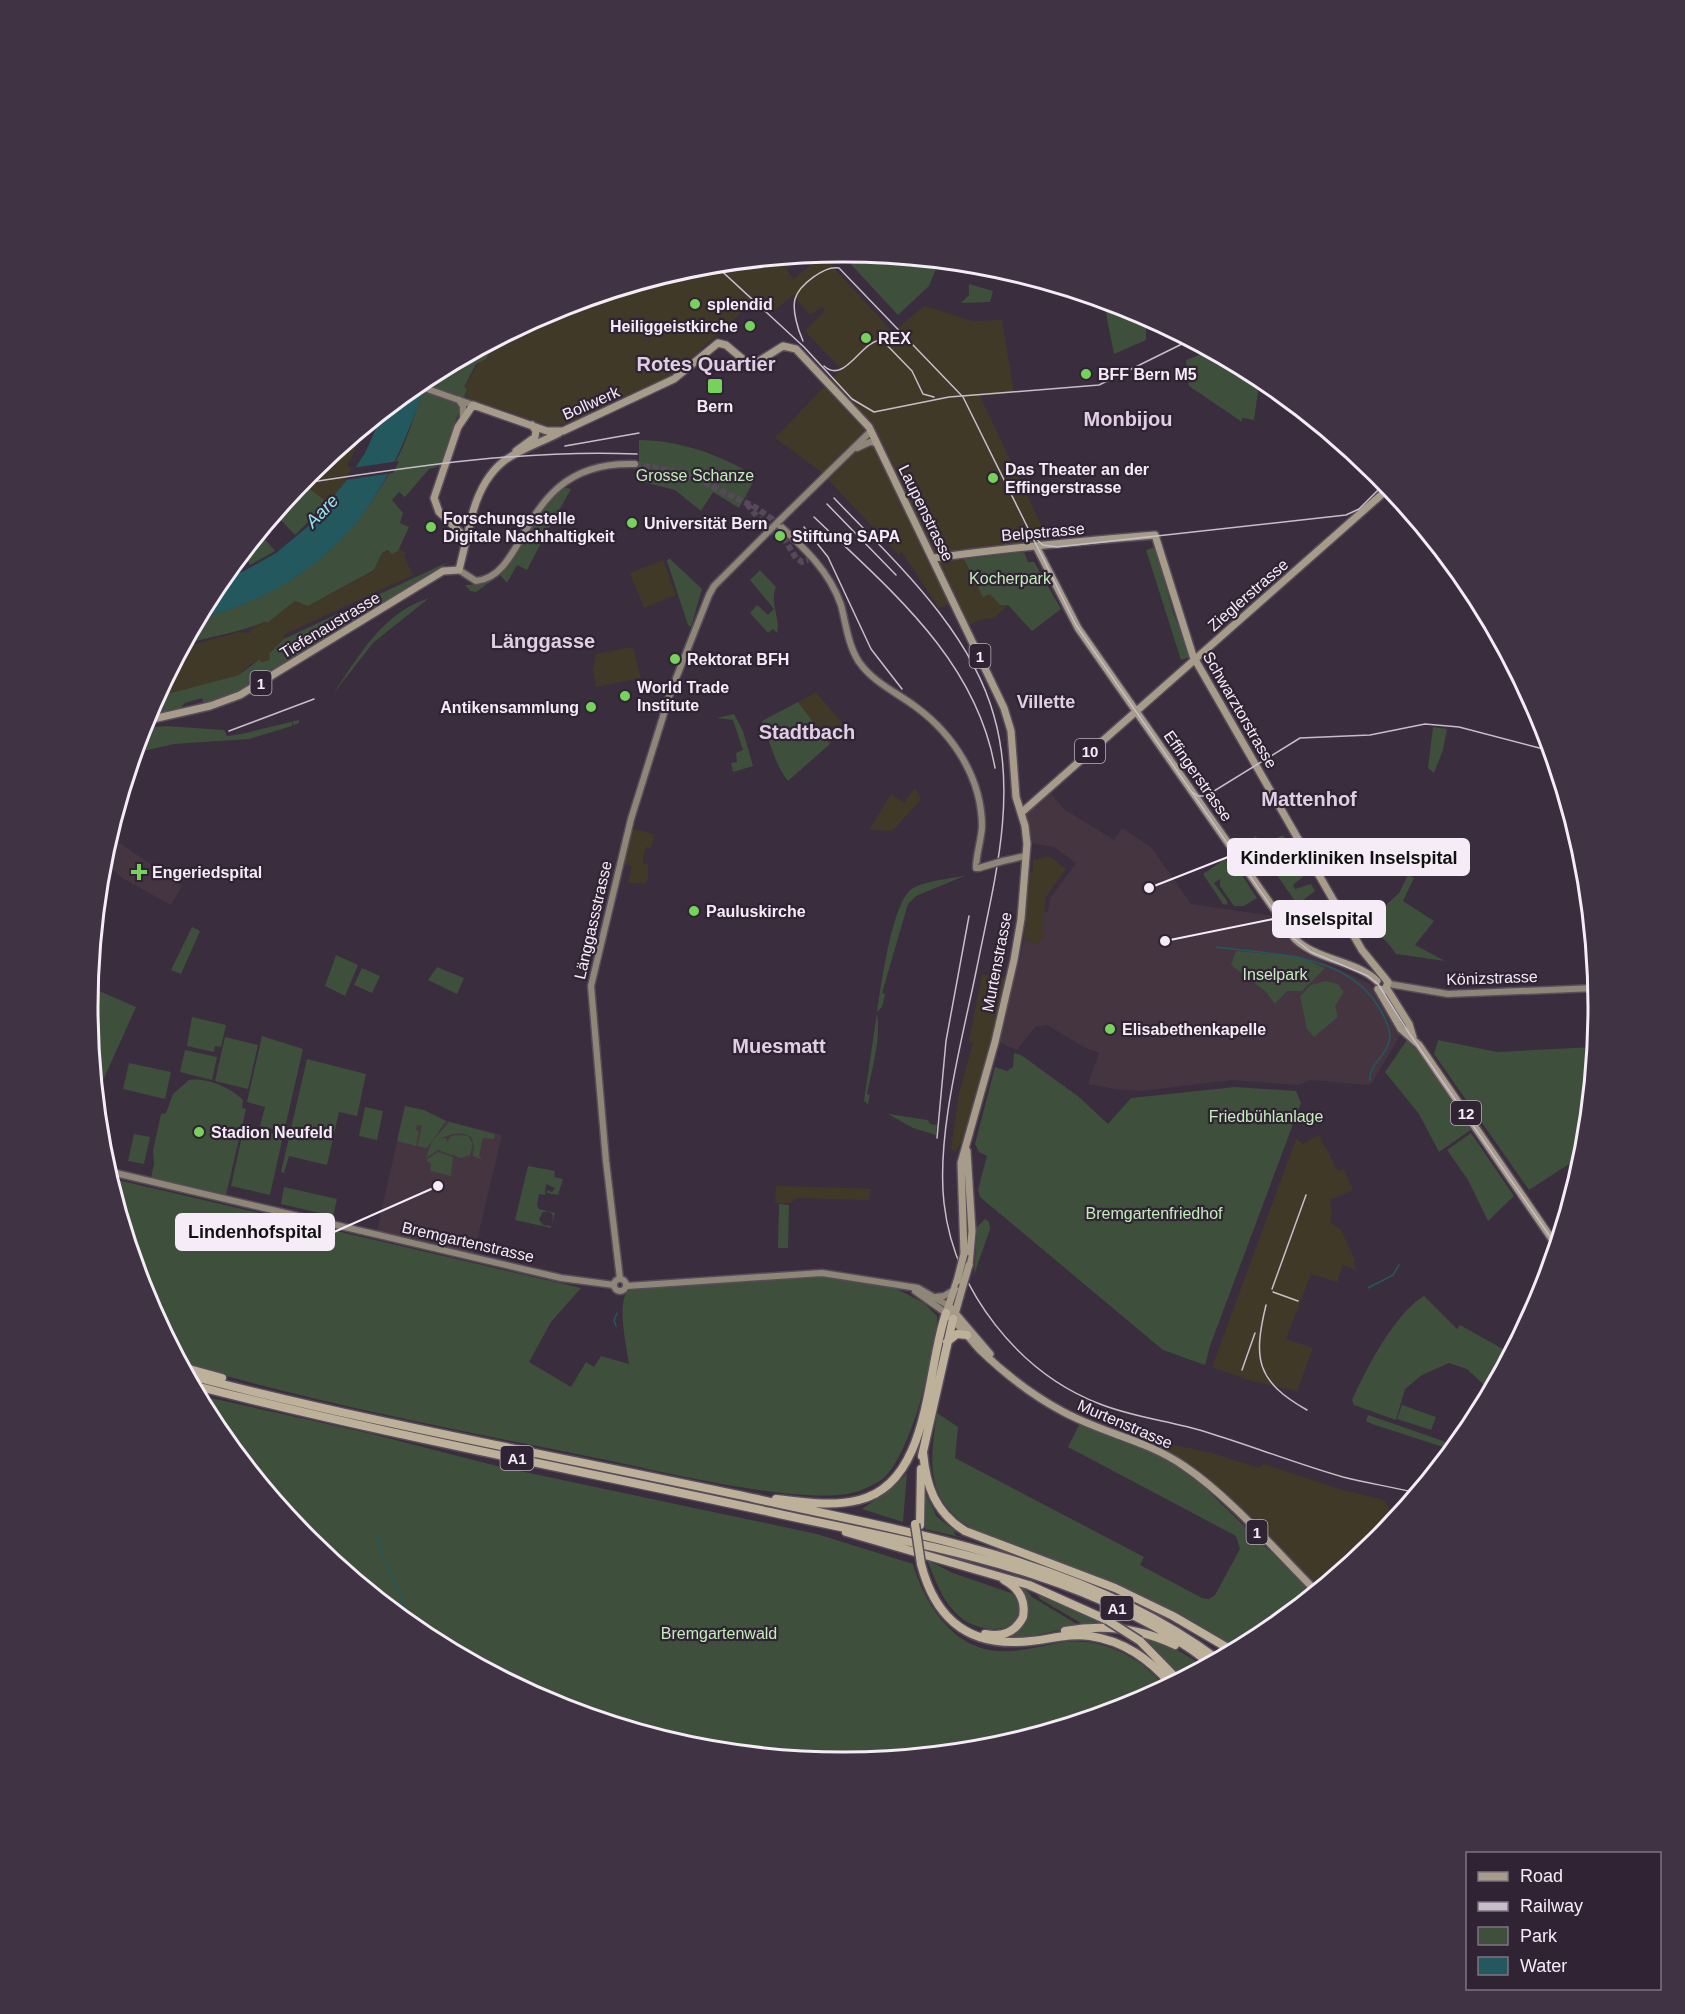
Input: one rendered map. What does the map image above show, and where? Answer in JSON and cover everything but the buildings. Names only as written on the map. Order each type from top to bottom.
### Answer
[{"type":"highway","points":[[917,1525],[923,1452],[947,1343],[951,1313]]},
{"type":"highway","points":[[746,1497],[831,1503],[853,1502],[872,1496],[890,1484],[901,1471],[913,1448],[951,1313]]},
{"type":"highway","points":[[947,1343],[957,1334],[967,1335]]},
{"type":"highway","points":[[192,1370],[248,1386],[271,1396]]},
{"type":"highway","name":"A1","points":[[196,1377],[271,1396],[746,1497],[904,1533],[1035,1568],[1124,1602],[1190,1639],[1211,1654]]},
{"type":"highway","name":"A1","points":[[203,1389],[368,1427],[916,1544],[1060,1585],[1138,1619],[1201,1659]]},
{"type":"highway","points":[[923,1416],[915,1484],[917,1525],[933,1597],[952,1622],[979,1638],[1015,1642],[1075,1635],[1109,1640],[1144,1657],[1165,1678]]},
{"type":"highway","points":[[923,1452],[927,1482],[933,1499],[946,1517],[958,1527],[988,1542],[1104,1583],[1182,1621],[1223,1647]]},
{"type":"highway","points":[[803,1519],[979,1569],[1050,1593],[1107,1620],[1140,1641],[1161,1659],[1173,1674]]},
{"type":"highway","points":[[924,1564],[940,1599],[956,1619],[979,1633],[995,1636],[1006,1634],[1018,1625],[1023,1617],[1022,1596],[1010,1584],[979,1569]]},
{"type":"highway","points":[[1015,1642],[1077,1629],[1115,1628],[1160,1638],[1201,1660]]},
{"type":"highway","points":[[1190,1639],[1198,1641],[1214,1652]]},
{"type":"main road","name":"Bollwerk","points":[[473,405],[547,431],[563,431],[682,374],[719,343],[727,346],[751,366],[781,346],[789,345],[799,351],[870,429]]},
{"type":"main road","points":[[427,389],[473,405],[463,417],[434,498],[439,512],[464,536],[465,548]]},
{"type":"main road","points":[[461,402],[463,417]]},
{"type":"main road","points":[[505,460],[535,437],[535,429],[530,424]]},
{"type":"main road","name":"Laupenstrasse","points":[[870,429],[934,558],[1008,717],[1016,797],[1021,813]]},
{"type":"main road","points":[[851,450],[852,444],[870,429]]},
{"type":"main road","name":"1","points":[[469,526],[486,483],[505,460],[563,431]]},
{"type":"main road","points":[[877,443],[869,442],[851,450],[774,523],[810,558],[835,590],[852,649],[860,663],[887,690],[922,712],[966,763],[975,785],[981,813],[981,841],[977,868],[1025,856]]},
{"type":"main road","points":[[469,526],[465,548],[457,569],[476,580],[494,574],[513,550],[544,499],[569,478],[589,469],[613,464],[636,464]]},
{"type":"main road","name":"Zieglerstrasse","points":[[1021,813],[1382,494]]},
{"type":"main road","name":"Länggassstrasse","points":[[620,1279],[592,1029],[591,986],[631,817],[675,682],[711,591],[774,523]]},
{"type":"main road","points":[[460,532],[469,526]]},
{"type":"main road","name":"Belpstrasse","points":[[934,558],[1155,535]]},
{"type":"main road","name":"Schwarztorstrasse","points":[[1155,535],[1195,659],[1383,984]]},
{"type":"main road","name":"Effingerstrasse","points":[[1036,546],[1077,627],[1297,941],[1311,951],[1368,974],[1383,984]]},
{"type":"main road","name":"Tiefenaustrasse","points":[[156,718],[210,706],[240,695],[443,571],[457,569]]},
{"type":"main road","points":[[1189,644],[1198,648],[1208,647]]},
{"type":"main road","name":"Murtenstrasse","points":[[958,1290],[957,1281],[964,1254],[961,1163],[1014,960],[1021,919],[1026,830],[1021,813]]},
{"type":"main road","name":"Könizstrasse","points":[[1383,984],[1448,994],[1587,987]]},
{"type":"main road","name":"12","points":[[1383,984],[1401,1029],[1413,1037],[1551,1237]]},
{"type":"main road","name":"Murtenstrasse","points":[[951,1313],[969,1265],[972,1244],[966,1149]]},
{"type":"main road","name":"Bremgartenstrasse","points":[[117,1174],[561,1278],[614,1285]]},
{"type":"main road","points":[[962,1202],[970,1205]]},
{"type":"main road","name":"12","points":[[1542,1222],[1552,1233]]},
{"type":"main road","points":[[627,1286],[624,1280],[620,1279],[614,1285],[617,1291],[621,1292],[627,1286],[822,1273],[918,1288],[935,1297],[951,1313]]},
{"type":"main road","points":[[903,1286],[925,1296],[951,1313]]},
{"type":"main road","points":[[935,1297],[958,1290]]},
{"type":"main road","name":"Murtenstrasse","points":[[951,1313],[967,1335],[996,1362],[1060,1411],[1086,1423],[1142,1442],[1185,1466],[1210,1486],[1311,1585]]},
{"type":"main road","name":"Murtenstrasse","points":[[951,1313],[996,1362]]},
{"type":"shaded area","points":[[813,263],[829,263],[893,332],[924,306],[973,321],[1002,320],[1014,393],[980,396],[1048,539],[1031,551],[964,559],[1000,605],[1008,605],[994,618],[983,619],[961,629],[949,604],[939,608],[902,552],[898,554],[820,471],[775,438],[841,369],[805,331],[825,310],[822,307],[810,315],[793,295],[774,311],[764,303],[754,312],[749,306],[674,374],[572,422],[552,427],[465,397],[467,390],[464,387],[484,354],[557,319],[603,302],[650,287],[745,268],[792,264],[786,269],[794,279]]},
{"type":"shaded area","points":[[361,438],[347,465],[354,470],[327,507],[310,489]]},
{"type":"shaded area","points":[[399,549],[406,552],[404,556],[413,575],[283,635],[285,640],[271,660],[250,664],[239,675],[166,694],[191,646],[239,632],[250,633],[251,629],[283,611],[295,601],[308,606],[374,571],[382,553]]},
{"type":"shaded area","points":[[663,560],[676,595],[644,608],[630,573]]},
{"type":"shaded area","points":[[633,647],[641,678],[596,687],[593,670],[596,654]]},
{"type":"shaded area","points":[[816,692],[846,727],[830,744],[798,702]]},
{"type":"shaded area","points":[[915,787],[921,800],[892,831],[869,830],[891,794],[904,803]]},
{"type":"shaded area","points":[[1049,791],[1064,809],[1114,840],[1122,828],[1151,847],[1191,904],[1273,916],[1302,952],[1370,984],[1401,1034],[1372,1083],[1368,1085],[1311,1080],[1298,1085],[1232,1080],[1141,1091],[1115,1089],[1088,1084],[1099,1053],[1082,1046],[1047,1025],[1035,1027],[1017,1050],[999,1042],[1024,940],[1038,944],[1044,939],[1043,913],[1048,911],[1050,899],[1076,863],[1054,847],[1030,843],[1024,811]]},
{"type":"shaded area","points":[[636,829],[655,835],[651,848],[646,847],[643,860],[643,864],[648,864],[648,880],[645,883],[628,883],[632,866],[624,864],[632,831]]},
{"type":"shaded area","name":"Engeriedspital","points":[[120,843],[182,886],[171,905],[122,878],[113,870],[110,873],[116,846]]},
{"type":"shaded area","points":[[1049,856],[1066,869],[1045,898],[1044,939],[1038,944],[1024,940],[1027,873],[1033,871],[1033,860]]},
{"type":"shaded area","points":[[982,974],[1006,978],[966,1138],[955,1151],[951,1149],[959,1093],[973,1043],[969,1041]]},
{"type":"shaded area","points":[[405,1106],[424,1110],[440,1119],[502,1135],[474,1253],[377,1231]]},
{"type":"shaded area","points":[[1319,1135],[1338,1171],[1344,1169],[1353,1190],[1330,1200],[1332,1212],[1330,1222],[1341,1230],[1355,1260],[1353,1262],[1357,1270],[1343,1265],[1337,1282],[1311,1274],[1286,1339],[1313,1348],[1297,1391],[1251,1381],[1212,1367],[1296,1139],[1303,1144]]},
{"type":"shaded area","points":[[776,1186],[871,1189],[869,1200],[797,1198],[791,1203],[775,1203]]},
{"type":"shaded area","points":[[1160,1442],[1212,1453],[1259,1468],[1264,1464],[1339,1489],[1385,1500],[1390,1512],[1334,1567],[1312,1585],[1211,1486],[1156,1447]]},
{"type":"green space","points":[[849,262],[936,268],[929,286],[898,315]]},
{"type":"green space","points":[[969,284],[993,291],[990,302],[961,303],[969,295]]},
{"type":"green space","points":[[1106,311],[1146,327],[1146,340],[1114,354]]},
{"type":"green space","points":[[490,351],[486,359],[476,364],[464,387],[467,389],[440,466],[429,469],[405,497],[399,492],[392,500],[403,513],[400,523],[409,527],[398,551],[392,554],[388,550],[382,553],[374,570],[308,606],[295,601],[267,623],[266,621],[238,631],[193,642],[208,616],[264,594],[293,578],[342,538],[364,513],[383,484],[401,451],[423,393]]},
{"type":"green space","points":[[1201,354],[1258,390],[1254,420],[1242,418],[1242,422],[1189,386],[1186,360]]},
{"type":"green space","name":"Grosse Schanze","points":[[639,440],[669,443],[700,450],[756,477],[739,508],[713,492],[701,511],[675,490],[639,481]]},
{"type":"green space","points":[[318,479],[310,489],[325,501],[325,505],[295,535],[280,519]]},
{"type":"green space","points":[[558,486],[571,489],[556,516],[550,514],[548,520],[552,522],[527,570],[517,565],[507,583],[500,575],[476,592],[470,591],[465,585],[485,584],[499,574],[533,518]]},
{"type":"green space","points":[[263,539],[275,551],[250,565],[247,559]]},
{"type":"green space","points":[[1155,547],[1173,612],[1190,657],[1181,660],[1146,550]]},
{"type":"green space","name":"Kocherpark","points":[[1024,552],[1028,562],[1034,562],[1061,609],[1032,631],[1008,605],[1000,605],[990,594],[983,597],[964,559]]},
{"type":"green space","points":[[669,558],[702,589],[691,627],[688,625],[667,561]]},
{"type":"green space","points":[[450,561],[265,677],[227,697],[204,704],[202,698],[185,703],[180,709],[158,713],[166,694],[239,675],[260,659],[261,662],[270,660],[269,654],[284,639]]},
{"type":"green space","points":[[760,570],[776,587],[774,599],[778,622],[777,633],[773,629],[768,633],[750,613],[757,605],[768,615],[774,609],[750,580]]},
{"type":"green space","points":[[429,598],[373,643],[333,694],[362,651],[385,625],[412,605]]},
{"type":"green space","points":[[798,702],[830,744],[788,781],[776,760],[762,721]]},
{"type":"green space","points":[[734,714],[743,731],[753,766],[733,772],[731,763],[737,762],[736,753],[743,750],[733,720],[717,718]]},
{"type":"green space","points":[[299,720],[299,723],[294,725],[292,722],[292,726],[249,739],[174,744],[143,751],[152,727],[224,730],[227,736]]},
{"type":"green space","points":[[1433,727],[1447,729],[1443,750],[1434,773],[1428,768]]},
{"type":"green space","points":[[1283,835],[1287,842],[1274,853],[1277,856],[1292,852],[1296,858],[1283,869],[1286,873],[1302,868],[1305,875],[1293,885],[1295,889],[1311,884],[1315,891],[1302,901],[1304,905],[1320,900],[1328,904],[1306,917],[1252,839],[1256,836],[1261,845]]},
{"type":"green space","points":[[1225,859],[1233,870],[1238,869],[1257,898],[1244,906],[1234,906],[1220,886],[1220,879],[1214,883],[1227,901],[1227,905],[1223,904],[1203,874]]},
{"type":"green space","points":[[967,875],[916,896],[908,904],[882,993],[885,994],[882,1007],[877,1012],[893,926],[906,896],[919,885]]},
{"type":"green space","points":[[1408,875],[1414,878],[1403,901],[1434,921],[1415,945],[1445,961],[1396,954],[1369,921],[1399,893]]},
{"type":"green space","points":[[192,927],[200,931],[181,974],[171,970]]},
{"type":"green space","name":"Inselpark","points":[[1236,951],[1298,956],[1325,968],[1302,991],[1287,991],[1275,1004],[1266,992],[1231,965]]},
{"type":"green space","points":[[336,955],[358,965],[345,996],[325,986]]},
{"type":"green space","points":[[437,967],[464,978],[457,994],[428,980]]},
{"type":"green space","points":[[362,968],[380,976],[372,993],[354,985]]},
{"type":"green space","points":[[1325,981],[1338,984],[1344,992],[1335,1006],[1338,1017],[1314,1037],[1307,1029],[1300,996],[1311,985]]},
{"type":"green space","points":[[98,991],[136,1007],[102,1083]]},
{"type":"green space","points":[[877,1013],[877,1042],[867,1094],[870,1095],[868,1104],[864,1101]]},
{"type":"green space","points":[[192,1017],[226,1025],[221,1047],[215,1046],[214,1052],[187,1046]]},
{"type":"green space","points":[[262,1036],[303,1049],[284,1132],[260,1126],[265,1107],[247,1102]]},
{"type":"green space","points":[[225,1037],[258,1045],[248,1089],[215,1081]]},
{"type":"green space","points":[[1407,1040],[1415,1047],[1472,1129],[1439,1152],[1419,1114],[1385,1072]]},
{"type":"green space","points":[[1438,1040],[1497,1052],[1586,1047],[1581,1104],[1570,1163],[1529,1190],[1434,1054]]},
{"type":"green space","points":[[185,1050],[217,1057],[212,1080],[180,1072]]},
{"type":"green space","name":"Bremgartenfriedhof","points":[[1014,1053],[1021,1055],[1079,1097],[1108,1124],[1131,1098],[1235,1087],[1296,1091],[1301,1103],[1210,1346],[1205,1365],[1163,1350],[980,1197],[978,1190],[987,1156],[979,1152],[975,1144],[995,1067],[1007,1071],[1013,1067]]},
{"type":"green space","points":[[307,1059],[366,1074],[357,1116],[339,1112],[327,1165],[289,1156],[284,1173],[281,1172]]},
{"type":"green space","points":[[129,1063],[171,1072],[165,1099],[123,1089]]},
{"type":"green space","name":"Stadion Neufeld","points":[[189,1080],[211,1082],[232,1091],[243,1100],[242,1108],[246,1109],[226,1195],[151,1178],[154,1164],[153,1151],[161,1114],[166,1113],[173,1094]]},
{"type":"green space","points":[[405,1106],[424,1110],[446,1121],[427,1148],[417,1146],[422,1126],[417,1125],[416,1130],[419,1131],[416,1146],[397,1141]]},
{"type":"green space","points":[[365,1107],[383,1111],[377,1140],[359,1136]]},
{"type":"green space","points":[[888,1114],[928,1120],[930,1124],[937,1125],[936,1135],[913,1128]]},
{"type":"green space","points":[[449,1122],[495,1134],[494,1139],[483,1138],[479,1156],[482,1160],[473,1156],[474,1145],[471,1137],[467,1135],[459,1134],[451,1135],[439,1139],[446,1138],[447,1142],[451,1136],[458,1135],[458,1139],[459,1135],[468,1136],[473,1144],[470,1155],[461,1158],[438,1150],[426,1158],[432,1141]]},
{"type":"green space","points":[[244,1127],[283,1136],[270,1195],[231,1186]]},
{"type":"green space","points":[[1471,1133],[1514,1196],[1488,1221],[1468,1180],[1447,1150]]},
{"type":"green space","points":[[134,1134],[150,1137],[144,1164],[128,1161]]},
{"type":"green space","points":[[438,1152],[453,1157],[451,1176],[430,1171],[431,1164],[426,1160]]},
{"type":"green space","points":[[528,1166],[555,1171],[554,1177],[563,1179],[558,1195],[547,1193],[547,1190],[552,1192],[555,1188],[546,1184],[545,1195],[539,1194],[537,1205],[539,1209],[548,1211],[543,1212],[539,1219],[543,1225],[551,1226],[551,1228],[515,1220]]},
{"type":"green space","points":[[118,1180],[581,1288],[551,1322],[529,1362],[571,1387],[586,1362],[594,1367],[601,1356],[629,1364],[624,1336],[623,1303],[630,1290],[818,1275],[891,1286],[924,1303],[937,1316],[933,1352],[921,1401],[894,1466],[884,1478],[875,1484],[842,1495],[777,1492],[700,1480],[391,1416],[190,1366],[154,1292],[137,1246]]},
{"type":"green space","points":[[284,1187],[337,1199],[333,1216],[281,1204]]},
{"type":"green space","points":[[779,1204],[789,1205],[788,1248],[778,1248]]},
{"type":"green space","points":[[985,1219],[989,1222],[990,1229],[974,1275],[977,1227]]},
{"type":"green space","points":[[1424,1296],[1457,1329],[1460,1325],[1504,1350],[1484,1386],[1467,1369],[1449,1363],[1422,1375],[1405,1389],[1396,1420],[1354,1405],[1352,1400],[1382,1343],[1413,1304]]},
{"type":"green space","name":"Bremgartenwald","points":[[208,1398],[368,1433],[501,1467],[817,1534],[913,1564],[924,1593],[942,1621],[966,1641],[981,1648],[1005,1651],[1065,1642],[1094,1643],[1121,1652],[1159,1681],[1082,1712],[1035,1727],[940,1746],[842,1752],[794,1750],[745,1746],[650,1727],[557,1695],[513,1675],[470,1652],[389,1598],[351,1567],[282,1498],[251,1461]]},
{"type":"green space","points":[[1402,1405],[1436,1417],[1431,1430],[1397,1419]]},
{"type":"green space","points":[[937,1413],[958,1427],[955,1458],[1144,1557],[1140,1565],[1202,1598],[1209,1599],[1215,1595],[1240,1549],[1236,1536],[1068,1447],[1079,1425],[1111,1435],[1155,1454],[1197,1480],[1308,1588],[1229,1643],[1175,1611],[1111,1581],[978,1532],[961,1521],[948,1509],[940,1496],[932,1466]]},
{"type":"green space","points":[[1368,1415],[1447,1442],[1444,1447],[1366,1421]]},
{"type":"green space","points":[[907,1473],[903,1522],[862,1509],[894,1487]]},
{"type":"green space","points":[[925,1492],[937,1517],[958,1533],[954,1532],[955,1535],[972,1540],[925,1529]]},
{"type":"green space","points":[[927,1560],[953,1573],[1014,1594],[1019,1606],[1019,1616],[1015,1623],[996,1629],[974,1625],[964,1620],[946,1601]]},
{"type":"green space","points":[[1018,1586],[1026,1589],[1032,1597],[1080,1626],[1017,1639],[992,1637],[1024,1618]]},
{"type":"green space","points":[[1036,1592],[1113,1626],[1086,1626],[1040,1599]]},
{"type":"green space","points":[[1136,1635],[1169,1645],[1197,1662],[1175,1673]]},
{"type":"water","name":"Aare","points":[[422,393],[393,464],[372,500],[348,533],[319,560],[285,584],[244,604],[208,616],[236,574],[276,553],[312,523],[350,476],[365,453],[377,425]]},
{"type":"pier","points":[[399,461],[393,473],[345,480],[352,468]]},
{"type":"waterway","name":"Stadtbach","points":[[1216,947],[1305,959],[1346,975],[1364,988],[1382,1013],[1390,1036],[1387,1048],[1372,1069],[1370,1080]]},
{"type":"waterway","name":"Stadtbach","points":[[1368,1288],[1393,1275],[1399,1265]]},
{"type":"waterway","points":[[616,1326],[614,1321],[617,1313]]},
{"type":"waterway","points":[[377,1533],[383,1556]]},
{"type":"waterway","points":[[385,1560],[405,1609]]},
{"type":"tunnel","points":[[635,464],[684,473],[755,507],[772,519],[796,558],[802,562],[808,560]]},
{"type":"tunnel","points":[[747,504],[759,519],[780,537]]},
{"type":"tram line","points":[[803,341],[795,314],[794,304],[797,294],[813,277],[827,270],[839,268],[963,397],[1076,625],[1293,938],[1311,952],[1368,976],[1378,984],[1409,1033],[1551,1237]]},
{"type":"tram line","points":[[722,272],[804,347],[852,399],[874,412],[949,397],[1099,385],[1182,344]]},
{"type":"tram line","points":[[824,366],[832,370],[839,370],[874,342],[882,340],[912,371],[923,394],[934,397]]},
{"type":"tram line","points":[[1034,537],[1043,545],[1057,547],[1346,515],[1359,509],[1378,490]]},
{"type":"tram line","points":[[1192,792],[1198,796],[1206,796],[1300,738],[1370,735],[1425,724],[1459,727],[1541,748]]},
{"type":"railway","points":[[565,446],[639,433]]},
{"type":"railway","points":[[314,482],[510,457],[552,454],[637,454]]},
{"type":"railway","points":[[834,498],[905,572],[949,625],[983,684],[1001,747],[1004,779],[1003,811],[996,874],[952,1085],[944,1146],[944,1203],[950,1236],[961,1267],[976,1297],[995,1325],[1043,1372],[1070,1390],[1100,1404],[1127,1413],[1206,1432],[1343,1477],[1409,1491]]},
{"type":"railway","points":[[827,504],[896,575]]},
{"type":"railway","points":[[814,517],[899,599],[949,660],[969,693],[985,729],[995,768]]},
{"type":"railway","points":[[804,527],[828,557],[871,649],[902,689]]},
{"type":"railway","points":[[229,731],[314,699]]},
{"type":"railway","points":[[937,1138],[946,1041],[969,916]]},
{"type":"railway","points":[[1272,1289],[1306,1195]]},
{"type":"railway","points":[[1273,1292],[1298,1301]]},
{"type":"railway","points":[[1266,1305],[1260,1340],[1262,1367],[1277,1389],[1307,1410]]},
{"type":"railway","points":[[1242,1370],[1255,1333]]},
{"type":"place","name":"splendid","points":[[695,304]]},
{"type":"place","name":"Heiliggeistkirche","points":[[750,326]]},
{"type":"place","name":"REX","points":[[866,338]]},
{"type":"place","name":"BFF Bern M5","points":[[1086,374]]},
{"type":"place","name":"Bern","points":[[715,386]]},
{"type":"place","name":"Das Theater an der Effingerstrasse","points":[[993,478]]},
{"type":"place","name":"Universität Bern","points":[[632,523]]},
{"type":"place","name":"Forschungsstelle Digitale Nachhaltigkeit","points":[[431,527]]},
{"type":"place","name":"Stiftung SAPA","points":[[780,536]]},
{"type":"place","name":"Rektorat BFH","points":[[675,659]]},
{"type":"place","name":"World Trade Institute","points":[[625,696]]},
{"type":"place","name":"Antikensammlung","points":[[591,707]]},
{"type":"place","name":"Engeriedspital","points":[[139,872]]},
{"type":"place","name":"Kinderkliniken Inselspital","points":[[1149,888]]},
{"type":"place","name":"Pauluskirche","points":[[694,911]]},
{"type":"place","name":"Inselspital","points":[[1165,941]]},
{"type":"place","name":"Elisabethenkapelle","points":[[1110,1029]]},
{"type":"place","name":"Stadion Neufeld","points":[[199,1132]]},
{"type":"place","name":"Lindenhofspital","points":[[438,1186]]},
{"type":"district","name":"Rotes Quartier","points":[[706,364]]},
{"type":"district","name":"Monbijou","points":[[1128,419]]},
{"type":"district","name":"Länggasse","points":[[543,641]]},
{"type":"district","name":"Villette","points":[[1046,702]]},
{"type":"district","name":"Stadtbach","points":[[807,732]]},
{"type":"district","name":"Mattenhof","points":[[1309,799]]},
{"type":"district","name":"Muesmatt","points":[[779,1046]]},
{"type":"park label","name":"Friedbühlanlage","points":[[1266,1116]]}]
